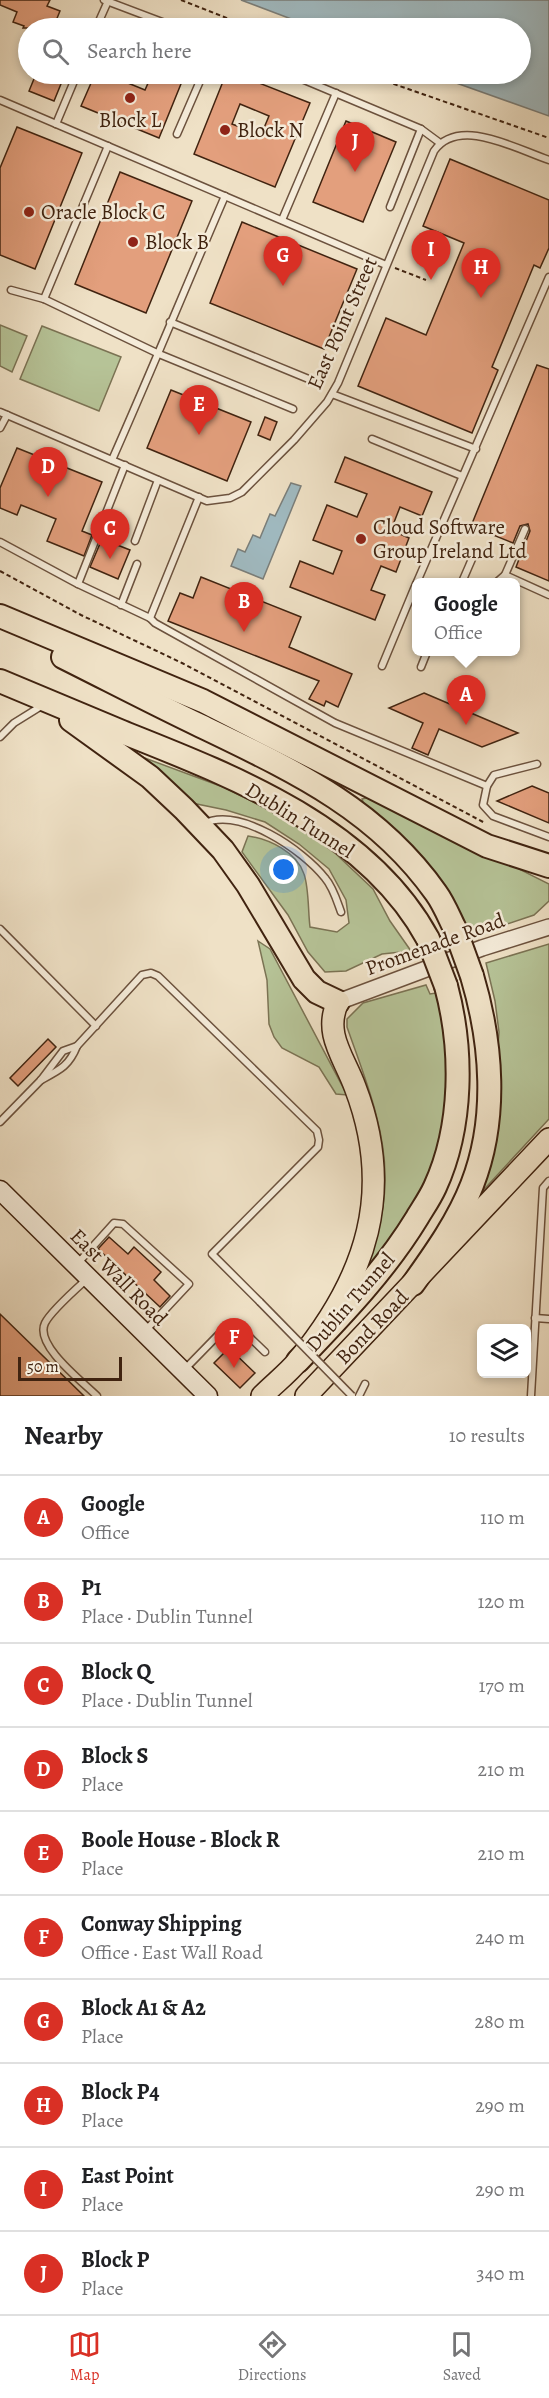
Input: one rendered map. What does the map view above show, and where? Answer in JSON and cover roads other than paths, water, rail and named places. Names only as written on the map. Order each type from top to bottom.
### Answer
[{"type":"highway","points":[[0,616],[203,701],[487,846],[549,866]]},
{"type":"highway","name":"Dublin Tunnel","points":[[0,624],[291,769],[336,796],[371,822],[411,860],[438,895],[455,929],[472,976],[488,1043],[489,1084],[484,1137],[472,1185],[446,1237],[413,1284]]},
{"type":"highway","name":"Dublin Tunnel","points":[[0,681],[187,758],[249,787],[327,831],[372,866],[416,918],[428,939],[446,986],[455,1039],[457,1086],[451,1141],[435,1187],[382,1269],[362,1294],[298,1361]]},
{"type":"highway","points":[[53,704],[80,727],[150,777],[223,850],[248,885],[304,979],[317,992],[338,1002],[332,1015],[334,1039],[355,1086],[368,1123],[374,1194],[371,1217],[354,1275],[336,1307],[298,1361],[262,1396]]},
{"type":"highway","name":"Bond Road","points":[[306,1396],[549,1139]]},
{"type":"main road","name":"East Wall Road","points":[[0,1190],[208,1396]]},
{"type":"street","name":"Promenade Road","points":[[338,1002],[472,951],[548,927]]},
{"type":"lane","points":[[100,18],[106,1],[151,18]]},
{"type":"lane","points":[[56,124],[73,84]]},
{"type":"lane","points":[[177,134],[199,84]]},
{"type":"lane","points":[[314,84],[421,129],[440,143],[455,135],[475,134],[549,160]]},
{"type":"lane","points":[[282,220],[336,93]]},
{"type":"lane","points":[[0,100],[386,265]]},
{"type":"lane","points":[[390,207],[421,129]]},
{"type":"lane","name":"East Point Street","points":[[3,414],[207,501],[216,501],[242,492],[294,440],[332,394],[434,151],[440,143]]},
{"type":"lane","points":[[44,300],[108,146]]},
{"type":"lane","points":[[112,460],[225,196]]},
{"type":"lane","points":[[419,578],[549,277]]},
{"type":"lane","points":[[11,290],[44,300],[159,354],[293,409]]},
{"type":"lane","points":[[170,322],[311,380]]},
{"type":"lane","points":[[332,394],[476,449]]},
{"type":"lane","points":[[0,428],[3,414]]},
{"type":"lane","points":[[372,440],[462,476]]},
{"type":"lane","points":[[78,584],[125,465]]},
{"type":"lane","points":[[135,541],[158,480]]},
{"type":"lane","points":[[150,618],[199,497]]},
{"type":"lane","points":[[502,578],[525,530]]},
{"type":"lane","points":[[0,542],[78,584],[150,618],[155,623],[335,723],[487,786]]},
{"type":"lane","points":[[465,578],[475,552]]},
{"type":"lane","points":[[121,605],[137,564]]},
{"type":"lane","points":[[505,575],[512,578]]},
{"type":"lane","points":[[520,582],[549,595]]},
{"type":"lane","points":[[382,666],[412,595]]},
{"type":"lane","points":[[421,667],[425,656]]},
{"type":"lane","points":[[0,737],[14,723],[53,704]]},
{"type":"lane","points":[[537,764],[495,775],[487,786],[483,806],[493,816],[549,837]]},
{"type":"lane","points":[[200,826],[211,820],[226,819],[241,820],[260,828],[311,863],[327,879],[341,912]]},
{"type":"lane","points":[[0,929],[96,1026]]},
{"type":"lane","points":[[41,1080],[64,1068],[78,1046],[142,975],[151,973],[158,976],[317,1131],[320,1140],[318,1147],[212,1254],[352,1396]]},
{"type":"lane","points":[[0,1122],[41,1080],[63,1051],[78,1046]]},
{"type":"lane","points":[[531,1396],[543,1188],[549,1181]]},
{"type":"lane","points":[[97,1396],[48,1346],[44,1336],[45,1323],[114,1223],[123,1224],[189,1284],[143,1334]]},
{"type":"lane","points":[[535,1318],[549,1319]]},
{"type":"lane","points":[[183,1371],[230,1325],[240,1328],[265,1352]]},
{"type":"lane","points":[[360,1396],[365,1384]]},
{"type":"water","points":[[241,0],[549,0],[549,116],[459,84],[531,84],[531,18],[289,18]]},
{"type":"water","points":[[291,483],[301,486],[263,579],[231,566],[238,549],[245,552],[253,535],[260,538],[270,514],[275,516]]},
{"type":"place","name":"Block L","points":[[130,98]]},
{"type":"place","name":"Block N","points":[[225,130]]},
{"type":"place","name":"Block P","points":[[355,172]]},
{"type":"place","name":"Oracle Block C","points":[[29,212]]},
{"type":"place","name":"Block B","points":[[133,242]]},
{"type":"place","name":"East Point","points":[[431,280]]},
{"type":"place","name":"Block A1 & A2","points":[[283,286]]},
{"type":"place","name":"Block P4","points":[[481,298]]},
{"type":"place","name":"Boole House - Block R","points":[[199,435]]},
{"type":"place","name":"Block S","points":[[48,497]]},
{"type":"place","name":"Cloud Software Group Ireland Ltd","points":[[361,539]]},
{"type":"place","name":"Block Q","points":[[110,559]]},
{"type":"place","name":"P1","points":[[244,632]]},
{"type":"place","name":"Google","points":[[466,725]]},
{"type":"place","name":"Conway Shipping","points":[[234,1368]]}]
